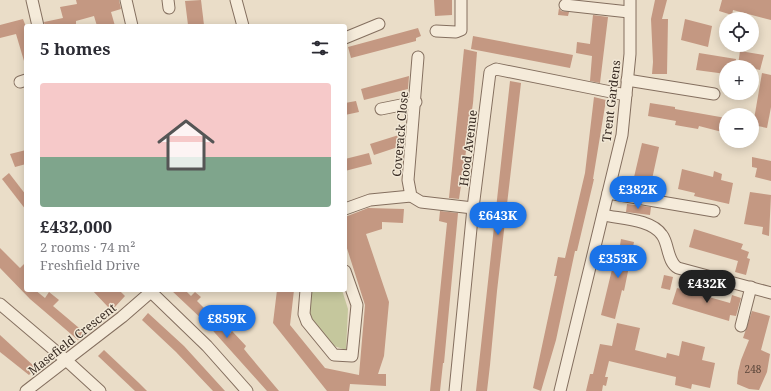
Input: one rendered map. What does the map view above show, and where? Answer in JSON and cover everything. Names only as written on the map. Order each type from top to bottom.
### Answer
[{"type":"street","points":[[32,0],[38,24]]},
{"type":"street","points":[[126,0],[132,24]]},
{"type":"street","points":[[236,0],[242,24]]},
{"type":"street","points":[[436,31],[456,32],[461,30],[461,0]]},
{"type":"street","name":"Trent Gardens","points":[[560,391],[622,135],[630,54],[630,0]]},
{"type":"street","points":[[565,6],[629,12]]},
{"type":"street","points":[[347,37],[379,24]]},
{"type":"street","name":"Coverack Close","points":[[409,196],[408,180],[416,102],[418,57]]},
{"type":"street","name":"Hood Avenue","points":[[455,391],[473,208],[490,72],[496,69],[626,95]]},
{"type":"street","points":[[627,80],[714,94]]},
{"type":"street","points":[[382,109],[416,102]]},
{"type":"street","points":[[608,193],[714,212]]},
{"type":"street","points":[[347,208],[370,200],[409,196],[421,202],[473,208]]},
{"type":"street","points":[[603,216],[644,223],[654,228],[662,235],[672,262],[678,268],[771,293]]},
{"type":"street","points":[[306,292],[304,314],[307,322],[334,355],[352,356],[357,305],[347,277]]},
{"type":"street","points":[[741,326],[751,287]]},
{"type":"street","name":"Masefield Crescent","points":[[26,391],[122,317],[149,292]]},
{"type":"street","points":[[153,292],[207,346],[248,391]]},
{"type":"street","points":[[0,304],[100,391]]},
{"type":"green space","points":[[312,292],[343,292],[348,309],[346,350],[334,346],[309,317]]},
{"type":"building","points":[[76,0],[119,0],[121,9],[111,12],[114,24],[96,24],[94,16],[76,21],[76,24],[44,24],[44,22],[63,18],[60,7],[77,4]]},
{"type":"building","points":[[201,0],[204,24],[188,24],[185,1]]},
{"type":"building","points":[[434,0],[452,0],[452,15],[435,16]]},
{"type":"building","points":[[655,0],[667,0],[662,19],[668,19],[667,74],[652,74],[653,62],[651,19]]},
{"type":"building","points":[[722,0],[771,0],[771,20],[759,17],[759,12],[741,12],[733,10],[733,12],[719,11]]},
{"type":"building","points":[[559,8],[561,11],[569,12],[568,16],[558,15]]},
{"type":"building","points":[[593,15],[608,17],[600,83],[590,81],[592,56],[576,53],[577,42],[590,44]]},
{"type":"building","points":[[23,19],[25,24],[24,61],[16,34],[0,38],[0,25]]},
{"type":"building","points":[[685,19],[712,26],[708,47],[681,40]]},
{"type":"building","points":[[418,28],[421,36],[416,38],[416,41],[351,58],[348,47]]},
{"type":"building","points":[[473,36],[573,55],[570,68],[471,49]]},
{"type":"building","points":[[464,49],[477,52],[473,103],[459,199],[449,198]]},
{"type":"building","points":[[740,52],[764,55],[760,70],[759,60],[739,60]]},
{"type":"building","points":[[699,53],[736,59],[719,60],[719,73],[696,70]]},
{"type":"building","points":[[762,73],[771,75],[771,107],[767,128],[759,126],[759,108],[756,108],[757,100],[759,100]]},
{"type":"building","points":[[409,76],[408,89],[364,100],[361,89]]},
{"type":"building","points":[[510,81],[521,83],[487,391],[476,391]]},
{"type":"building","points":[[594,97],[606,100],[594,179],[577,251],[575,251],[556,340],[541,391],[533,388],[557,276],[554,276],[558,257],[565,258],[585,173]]},
{"type":"building","points":[[356,101],[359,112],[347,115],[347,103]]},
{"type":"building","points":[[650,103],[675,107],[675,109],[719,117],[719,131],[699,126],[698,129],[675,125],[676,121],[648,116]]},
{"type":"building","points":[[402,134],[404,145],[374,155],[370,144]]},
{"type":"building","points":[[642,143],[659,147],[649,193],[631,190]]},
{"type":"building","points":[[24,150],[24,165],[15,167],[10,154]]},
{"type":"building","points":[[369,153],[372,164],[347,170],[347,158]]},
{"type":"building","points":[[752,157],[771,161],[771,181],[755,177],[757,168],[752,167]]},
{"type":"building","points":[[682,169],[713,177],[714,171],[722,174],[721,180],[733,183],[729,204],[694,196],[695,193],[678,189]]},
{"type":"building","points":[[9,173],[24,192],[24,207],[2,179]]},
{"type":"building","points":[[750,192],[771,195],[769,236],[762,234],[763,227],[744,224]]},
{"type":"building","points":[[627,204],[651,207],[650,215],[626,212]]},
{"type":"building","points":[[368,208],[404,209],[403,223],[382,222],[382,229],[366,234],[389,302],[384,356],[378,374],[386,374],[386,386],[350,384],[349,391],[327,391],[273,323],[277,292],[294,292],[290,325],[325,368],[359,375],[365,305],[347,248],[347,216]]},
{"type":"building","points":[[440,211],[458,213],[440,391],[430,391],[447,223],[439,221]]},
{"type":"building","points":[[694,229],[743,244],[741,249],[749,252],[747,258],[750,259],[746,275],[735,272],[738,261],[689,247]]},
{"type":"building","points":[[621,239],[634,242],[624,291],[622,290],[615,319],[601,315],[615,257],[618,258]]},
{"type":"building","points":[[0,248],[20,268],[24,264],[24,292],[38,292],[45,298],[49,292],[59,300],[53,306],[85,333],[78,340],[30,299],[0,268]]},
{"type":"building","points":[[664,275],[673,277],[670,290],[661,288]]},
{"type":"building","points":[[677,288],[730,303],[732,295],[741,298],[736,316],[730,315],[729,321],[672,304]]},
{"type":"building","points":[[94,292],[121,292],[125,296],[114,308],[111,306],[109,308]]},
{"type":"building","points":[[173,292],[187,292],[191,296],[195,292],[201,297],[197,301],[230,334],[232,331],[246,346],[244,349],[279,391],[267,391],[206,323]]},
{"type":"building","points":[[752,311],[770,316],[761,350],[770,354],[767,372],[759,390],[749,389],[737,384],[741,360],[749,340],[743,338]]},
{"type":"building","points":[[148,313],[184,346],[225,391],[213,391],[176,352],[142,320]]},
{"type":"building","points":[[617,323],[640,328],[635,350],[666,358],[667,353],[679,356],[682,341],[705,347],[702,360],[715,363],[710,388],[692,384],[691,389],[675,385],[676,377],[609,361],[605,377],[608,377],[606,386],[603,385],[602,391],[586,391],[590,374],[593,374],[600,344],[612,346]]},
{"type":"building","points":[[0,335],[36,368],[29,375],[0,352]]},
{"type":"building","points":[[104,350],[147,391],[135,391],[98,356]]}]
